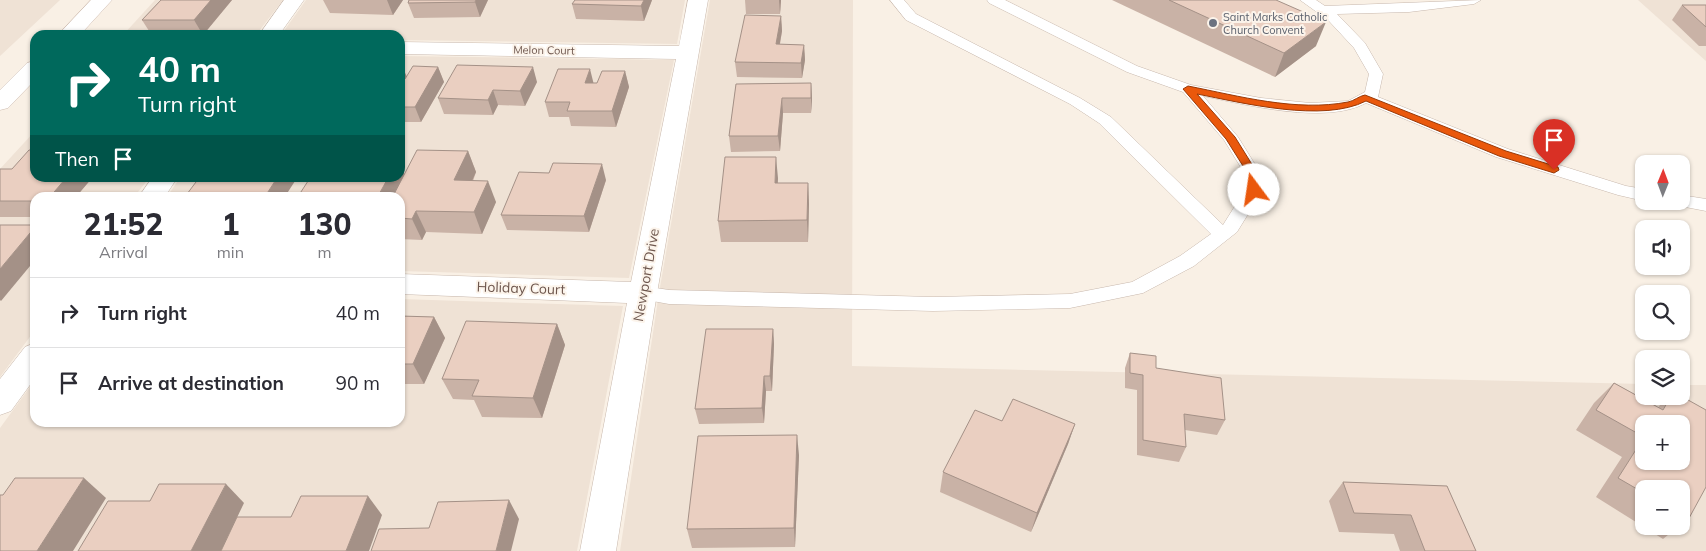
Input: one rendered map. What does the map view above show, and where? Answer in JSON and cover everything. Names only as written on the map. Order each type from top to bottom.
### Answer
[{"type":"street","points":[[73,30],[102,0]]},
{"type":"street","points":[[273,30],[294,0]]},
{"type":"street","name":"Newport Drive","points":[[598,551],[643,293],[698,0]]},
{"type":"street","name":"Melon Court","points":[[405,48],[688,52]]},
{"type":"street","points":[[0,103],[30,73]]},
{"type":"street","name":"Holiday Court","points":[[405,284],[643,293]]},
{"type":"street","points":[[0,402],[30,361]]},
{"type":"lane","points":[[897,0],[911,17],[1076,101],[1105,120],[1223,235]]},
{"type":"lane","points":[[994,0],[1132,70],[1188,89],[1261,103],[1310,108],[1351,105],[1372,94],[1376,74],[1360,46],[1333,17],[1307,0]]},
{"type":"lane","points":[[1321,10],[1409,8],[1474,0]]},
{"type":"lane","points":[[643,293],[669,298],[933,304],[1070,301],[1136,288],[1186,261],[1223,235],[1231,228],[1254,190],[1248,166],[1230,137],[1188,89]]},
{"type":"lane","points":[[1365,97],[1502,153],[1635,193]]},
{"type":"lane","points":[[1690,202],[1706,205]]},
{"type":"shaded area","points":[[0,0],[60,0],[0,56]]},
{"type":"shaded area","points":[[155,0],[283,0],[260,30],[128,30]]},
{"type":"shaded area","points":[[306,0],[685,0],[677,44],[405,40],[405,30],[285,30]]},
{"type":"shaded area","points":[[710,0],[853,0],[852,366],[1635,384],[1635,405],[1690,405],[1690,385],[1706,385],[1706,551],[620,551],[659,293]]},
{"type":"shaded area","points":[[1638,0],[1706,0],[1706,61]]},
{"type":"shaded area","points":[[405,56],[674,60],[629,278],[405,271],[405,192],[170,192],[177,182],[405,182]]},
{"type":"shaded area","points":[[30,136],[30,182],[146,182],[138,192],[30,192],[30,337],[0,377],[0,169]]},
{"type":"shaded area","points":[[405,299],[623,306],[577,551],[0,551],[0,428],[30,387],[30,427],[405,427]]},
{"type":"building","points":[[161,0],[211,0],[194,20],[142,20]]},
{"type":"building","points":[[409,0],[476,0],[475,2],[408,3]]},
{"type":"building","points":[[575,0],[644,0],[641,6],[572,4]]},
{"type":"building","points":[[1169,0],[1276,0],[1326,22],[1284,53]]},
{"type":"building","points":[[1682,5],[1706,5],[1706,27]]},
{"type":"building","points":[[745,15],[781,16],[776,44],[804,45],[801,63],[735,62]]},
{"type":"building","points":[[457,65],[533,67],[520,91],[493,90],[488,100],[438,98]]},
{"type":"building","points":[[413,66],[438,67],[415,107],[405,107],[405,79]]},
{"type":"building","points":[[558,69],[590,69],[585,83],[597,83],[602,71],[625,71],[612,111],[567,111],[570,102],[545,102]]},
{"type":"building","points":[[811,83],[811,98],[782,98],[778,136],[729,136],[736,84]]},
{"type":"building","points":[[30,150],[30,182],[63,182],[54,192],[30,192],[30,201],[0,201],[0,169],[12,169]]},
{"type":"building","points":[[417,150],[468,151],[454,180],[488,181],[474,212],[416,211],[412,219],[405,218],[405,192],[395,192],[400,182],[405,182],[405,173]]},
{"type":"building","points":[[725,157],[776,157],[775,183],[808,183],[807,220],[718,221]]},
{"type":"building","points":[[553,163],[602,164],[584,216],[501,215],[519,172],[549,173]]},
{"type":"building","points":[[196,182],[274,182],[268,192],[188,192]]},
{"type":"building","points":[[307,182],[386,182],[380,192],[301,192]]},
{"type":"building","points":[[0,225],[30,225],[30,233],[0,269]]},
{"type":"building","points":[[405,316],[434,317],[413,364],[405,364]]},
{"type":"building","points":[[466,321],[557,324],[533,398],[472,396],[479,380],[442,379]]},
{"type":"building","points":[[706,329],[773,329],[770,376],[764,376],[762,408],[695,409]]},
{"type":"building","points":[[1130,353],[1156,356],[1156,368],[1221,378],[1225,420],[1184,414],[1186,447],[1143,440],[1143,375],[1130,373]]},
{"type":"building","points":[[1614,383],[1635,395],[1635,405],[1654,405],[1663,410],[1666,405],[1690,405],[1690,401],[1706,410],[1706,487],[1690,516],[1690,480],[1635,480],[1635,488],[1618,478],[1635,451],[1635,470],[1690,470],[1690,415],[1635,415],[1635,432],[1596,410]]},
{"type":"building","points":[[1013,399],[1075,424],[1037,513],[943,472],[975,410],[1002,421]]},
{"type":"building","points":[[797,435],[794,528],[687,529],[698,436]]},
{"type":"building","points":[[15,478],[84,478],[37,551],[0,551],[0,495],[3,495]]},
{"type":"building","points":[[1343,482],[1447,486],[1476,551],[1425,551],[1411,515],[1354,513]]},
{"type":"building","points":[[159,484],[226,484],[191,551],[78,551],[108,501],[150,501]]},
{"type":"building","points":[[301,496],[368,496],[346,551],[221,551],[237,517],[291,517]]},
{"type":"building","points":[[509,500],[496,551],[371,551],[379,529],[429,528],[438,502]]},
{"type":"place","name":"Saint Marks Catholic Church Convent","points":[[1213,23]]},
{"type":"route","points":[[1254,190],[1248,166],[1230,137],[1188,89],[1261,103],[1310,108],[1351,105],[1365,97],[1502,153],[1554,170]]}]
